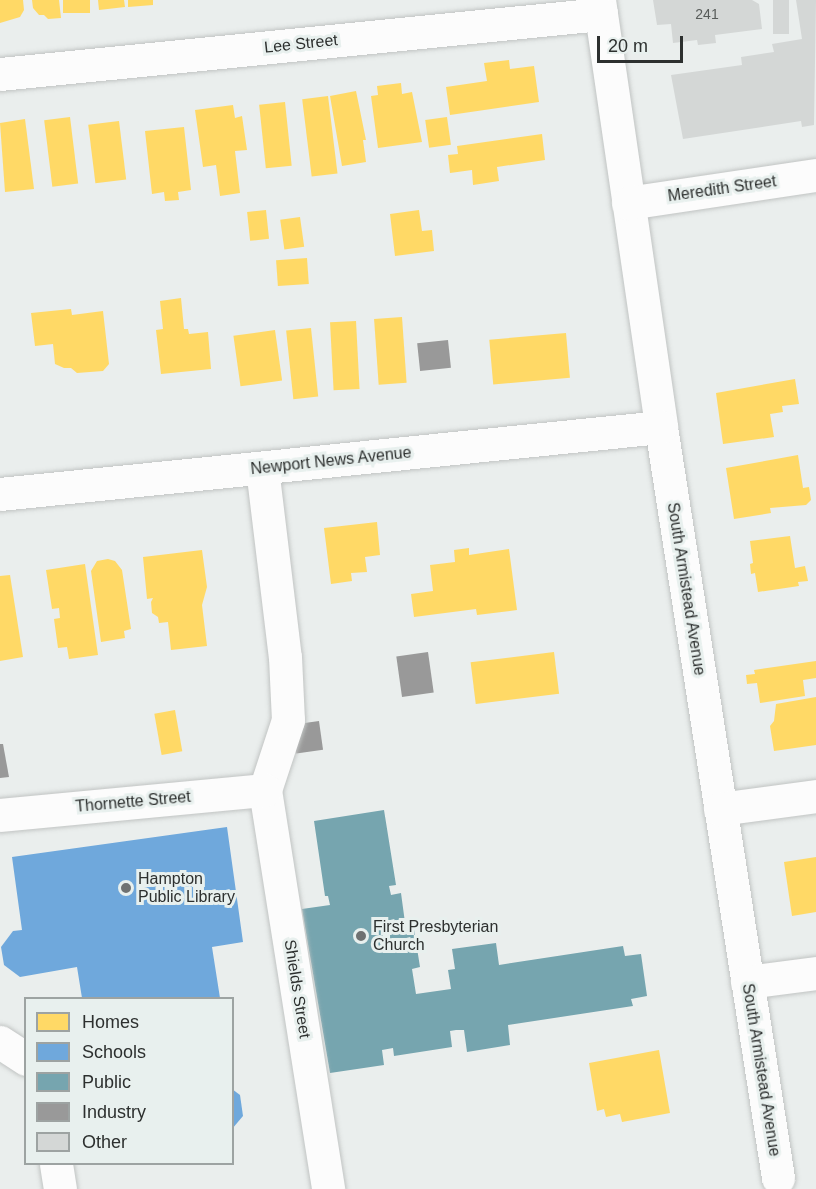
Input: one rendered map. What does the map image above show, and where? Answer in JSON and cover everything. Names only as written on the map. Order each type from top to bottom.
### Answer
[{"type":"street","name":"Lee Street","points":[[0,74],[600,7]]},
{"type":"street","name":"South Armistead Avenue","points":[[600,7],[661,427],[780,1185]]},
{"type":"street","name":"Meredith Street","points":[[628,203],[816,175]]},
{"type":"street","name":"Newport News Avenue","points":[[0,494],[661,427]]},
{"type":"street","points":[[262,468],[285,657],[288,720],[265,790]]},
{"type":"street","name":"Thornette Street","points":[[0,815],[265,790]]},
{"type":"street","name":"Shields Street","points":[[265,790],[328,1189]]},
{"type":"street","points":[[720,809],[816,795]]},
{"type":"street","points":[[747,982],[816,973]]},
{"type":"street","points":[[0,1042],[24,1058]]},
{"type":"street","points":[[56,1165],[60,1189]]},
{"type":"building: Homes","points":[[0,0],[23,0],[24,10],[20,17],[0,23]]},
{"type":"building: Homes","points":[[32,0],[59,0],[61,18],[48,19],[44,15],[39,15],[33,8]]},
{"type":"building: Homes","points":[[63,0],[90,0],[90,13],[63,13]]},
{"type":"building: Homes","points":[[98,0],[124,0],[125,7],[99,10]]},
{"type":"building: Homes","points":[[128,0],[153,0],[153,5],[128,7]]},
{"type":"building: Homes","points":[[509,60],[510,69],[534,66],[539,102],[450,115],[446,87],[487,81],[484,63]]},
{"type":"building: Homes","points":[[401,83],[402,94],[412,92],[422,142],[378,148],[371,96],[378,95],[377,86]]},
{"type":"building: Homes","points":[[356,91],[366,140],[363,140],[366,162],[342,166],[330,96]]},
{"type":"building: Homes","points":[[328,96],[338,173],[312,177],[302,99]]},
{"type":"building: Homes","points":[[285,102],[292,166],[266,168],[259,105]]},
{"type":"building: Homes","points":[[233,105],[235,118],[242,116],[247,150],[235,151],[240,193],[220,196],[216,165],[203,167],[195,110]]},
{"type":"building: Homes","points":[[70,117],[78,184],[52,187],[44,120]]},
{"type":"building: Homes","points":[[447,117],[451,145],[429,148],[425,120]]},
{"type":"building: Homes","points":[[25,119],[34,189],[5,192],[0,123]]},
{"type":"building: Homes","points":[[119,121],[126,180],[95,183],[88,125]]},
{"type":"building: Homes","points":[[184,127],[191,190],[178,192],[179,200],[165,201],[164,192],[152,194],[145,131]]},
{"type":"building: Homes","points":[[542,134],[545,160],[497,167],[499,181],[473,185],[472,170],[450,173],[448,155],[458,154],[457,146]]},
{"type":"building: Homes","points":[[266,210],[269,239],[250,241],[247,212]]},
{"type":"building: Homes","points":[[419,210],[422,231],[432,230],[434,251],[395,256],[390,214]]},
{"type":"building: Homes","points":[[300,217],[304,247],[284,249],[280,220]]},
{"type":"building: Homes","points":[[307,258],[309,284],[278,286],[276,260]]},
{"type":"building: Homes","points":[[181,298],[184,329],[188,329],[189,334],[208,332],[211,369],[161,374],[156,330],[163,329],[160,301]]},
{"type":"building: Homes","points":[[71,309],[72,315],[103,311],[109,364],[103,371],[77,373],[71,368],[55,364],[53,344],[35,346],[31,313]]},
{"type":"building: Homes","points":[[402,317],[407,383],[379,385],[374,319]]},
{"type":"building: Homes","points":[[356,321],[360,389],[334,390],[330,322]]},
{"type":"building: Homes","points":[[311,328],[318,397],[293,399],[286,331]]},
{"type":"building: Homes","points":[[275,330],[282,381],[241,386],[233,336]]},
{"type":"building: Homes","points":[[566,333],[570,378],[493,385],[489,340]]},
{"type":"building: Homes","points":[[795,379],[799,404],[782,406],[783,412],[770,414],[774,437],[723,444],[716,393]]},
{"type":"building: Homes","points":[[798,455],[803,488],[809,487],[811,500],[806,505],[770,508],[771,513],[734,519],[726,468]]},
{"type":"building: Homes","points":[[377,522],[380,555],[365,557],[367,572],[351,573],[352,581],[331,584],[324,528]]},
{"type":"building: Homes","points":[[790,536],[795,568],[805,566],[808,581],[798,582],[799,586],[758,592],[755,573],[751,574],[750,564],[753,563],[750,541]]},
{"type":"building: Homes","points":[[469,548],[469,555],[509,549],[517,610],[477,615],[476,609],[414,617],[411,594],[433,591],[430,565],[455,562],[454,550]]},
{"type":"building: Homes","points":[[202,550],[207,587],[202,605],[207,646],[171,650],[168,622],[159,623],[158,617],[152,613],[153,598],[147,599],[143,557]]},
{"type":"building: Homes","points":[[108,559],[115,561],[122,570],[131,629],[124,631],[125,638],[101,642],[91,571],[97,561]]},
{"type":"building: Homes","points":[[85,564],[98,655],[69,659],[67,647],[58,648],[54,619],[60,618],[59,608],[52,609],[46,570]]},
{"type":"building: Homes","points":[[10,575],[23,657],[0,661],[0,576]]},
{"type":"building: Homes","points":[[554,652],[559,694],[476,704],[471,662]]},
{"type":"building: Homes","points":[[816,661],[816,678],[803,680],[805,696],[760,703],[757,683],[747,684],[746,675],[755,674],[754,670]]},
{"type":"building: Homes","points":[[816,697],[816,745],[774,751],[770,726],[774,721],[776,704]]},
{"type":"building: Homes","points":[[175,710],[182,751],[162,755],[154,714]]},
{"type":"building: Homes","points":[[816,857],[816,912],[792,916],[784,862]]},
{"type":"building: Homes","points":[[659,1050],[670,1113],[622,1122],[620,1114],[606,1117],[604,1109],[597,1111],[589,1063]]},
{"type":"building: Schools","name":"Hampton Public Library","points":[[227,827],[243,942],[212,947],[220,997],[82,997],[77,967],[20,977],[4,965],[1,947],[13,931],[22,930],[12,857]]},
{"type":"building: Schools","points":[[234,1090],[240,1095],[243,1116],[234,1127]]},
{"type":"building: Public","name":"First Presbyterian Church","points":[[384,810],[396,885],[389,886],[391,895],[401,893],[406,930],[414,929],[420,967],[412,969],[416,994],[451,989],[448,970],[455,969],[452,949],[496,943],[499,965],[623,946],[625,956],[641,954],[647,996],[631,999],[633,1006],[508,1025],[510,1045],[467,1052],[464,1030],[456,1030],[450,1031],[452,1047],[394,1056],[393,1048],[382,1050],[384,1065],[330,1073],[302,909],[330,905],[328,896],[325,896],[314,821]]},
{"type":"building: Industry","points":[[448,340],[451,368],[420,371],[417,343]]},
{"type":"building: Industry","points":[[428,652],[434,693],[402,697],[396,656]]},
{"type":"building: Industry","points":[[319,721],[323,750],[296,753],[292,725]]},
{"type":"building: Industry","points":[[0,744],[3,744],[9,777],[0,778]]},
{"type":"building: Other","points":[[653,0],[752,0],[759,4],[762,29],[715,35],[716,43],[698,45],[697,40],[673,43],[671,24],[657,25]]},
{"type":"building: Other","points":[[773,0],[789,0],[789,34],[773,34]]},
{"type":"building: Other","points":[[796,0],[816,0],[814,125],[802,127],[801,121],[683,139],[671,75],[742,65],[741,57],[774,52],[772,44],[802,39]]},
{"type":"place","name":"Hampton Public Library","points":[[126,888]]},
{"type":"place","name":"First Presbyterian Church","points":[[361,936]]}]
